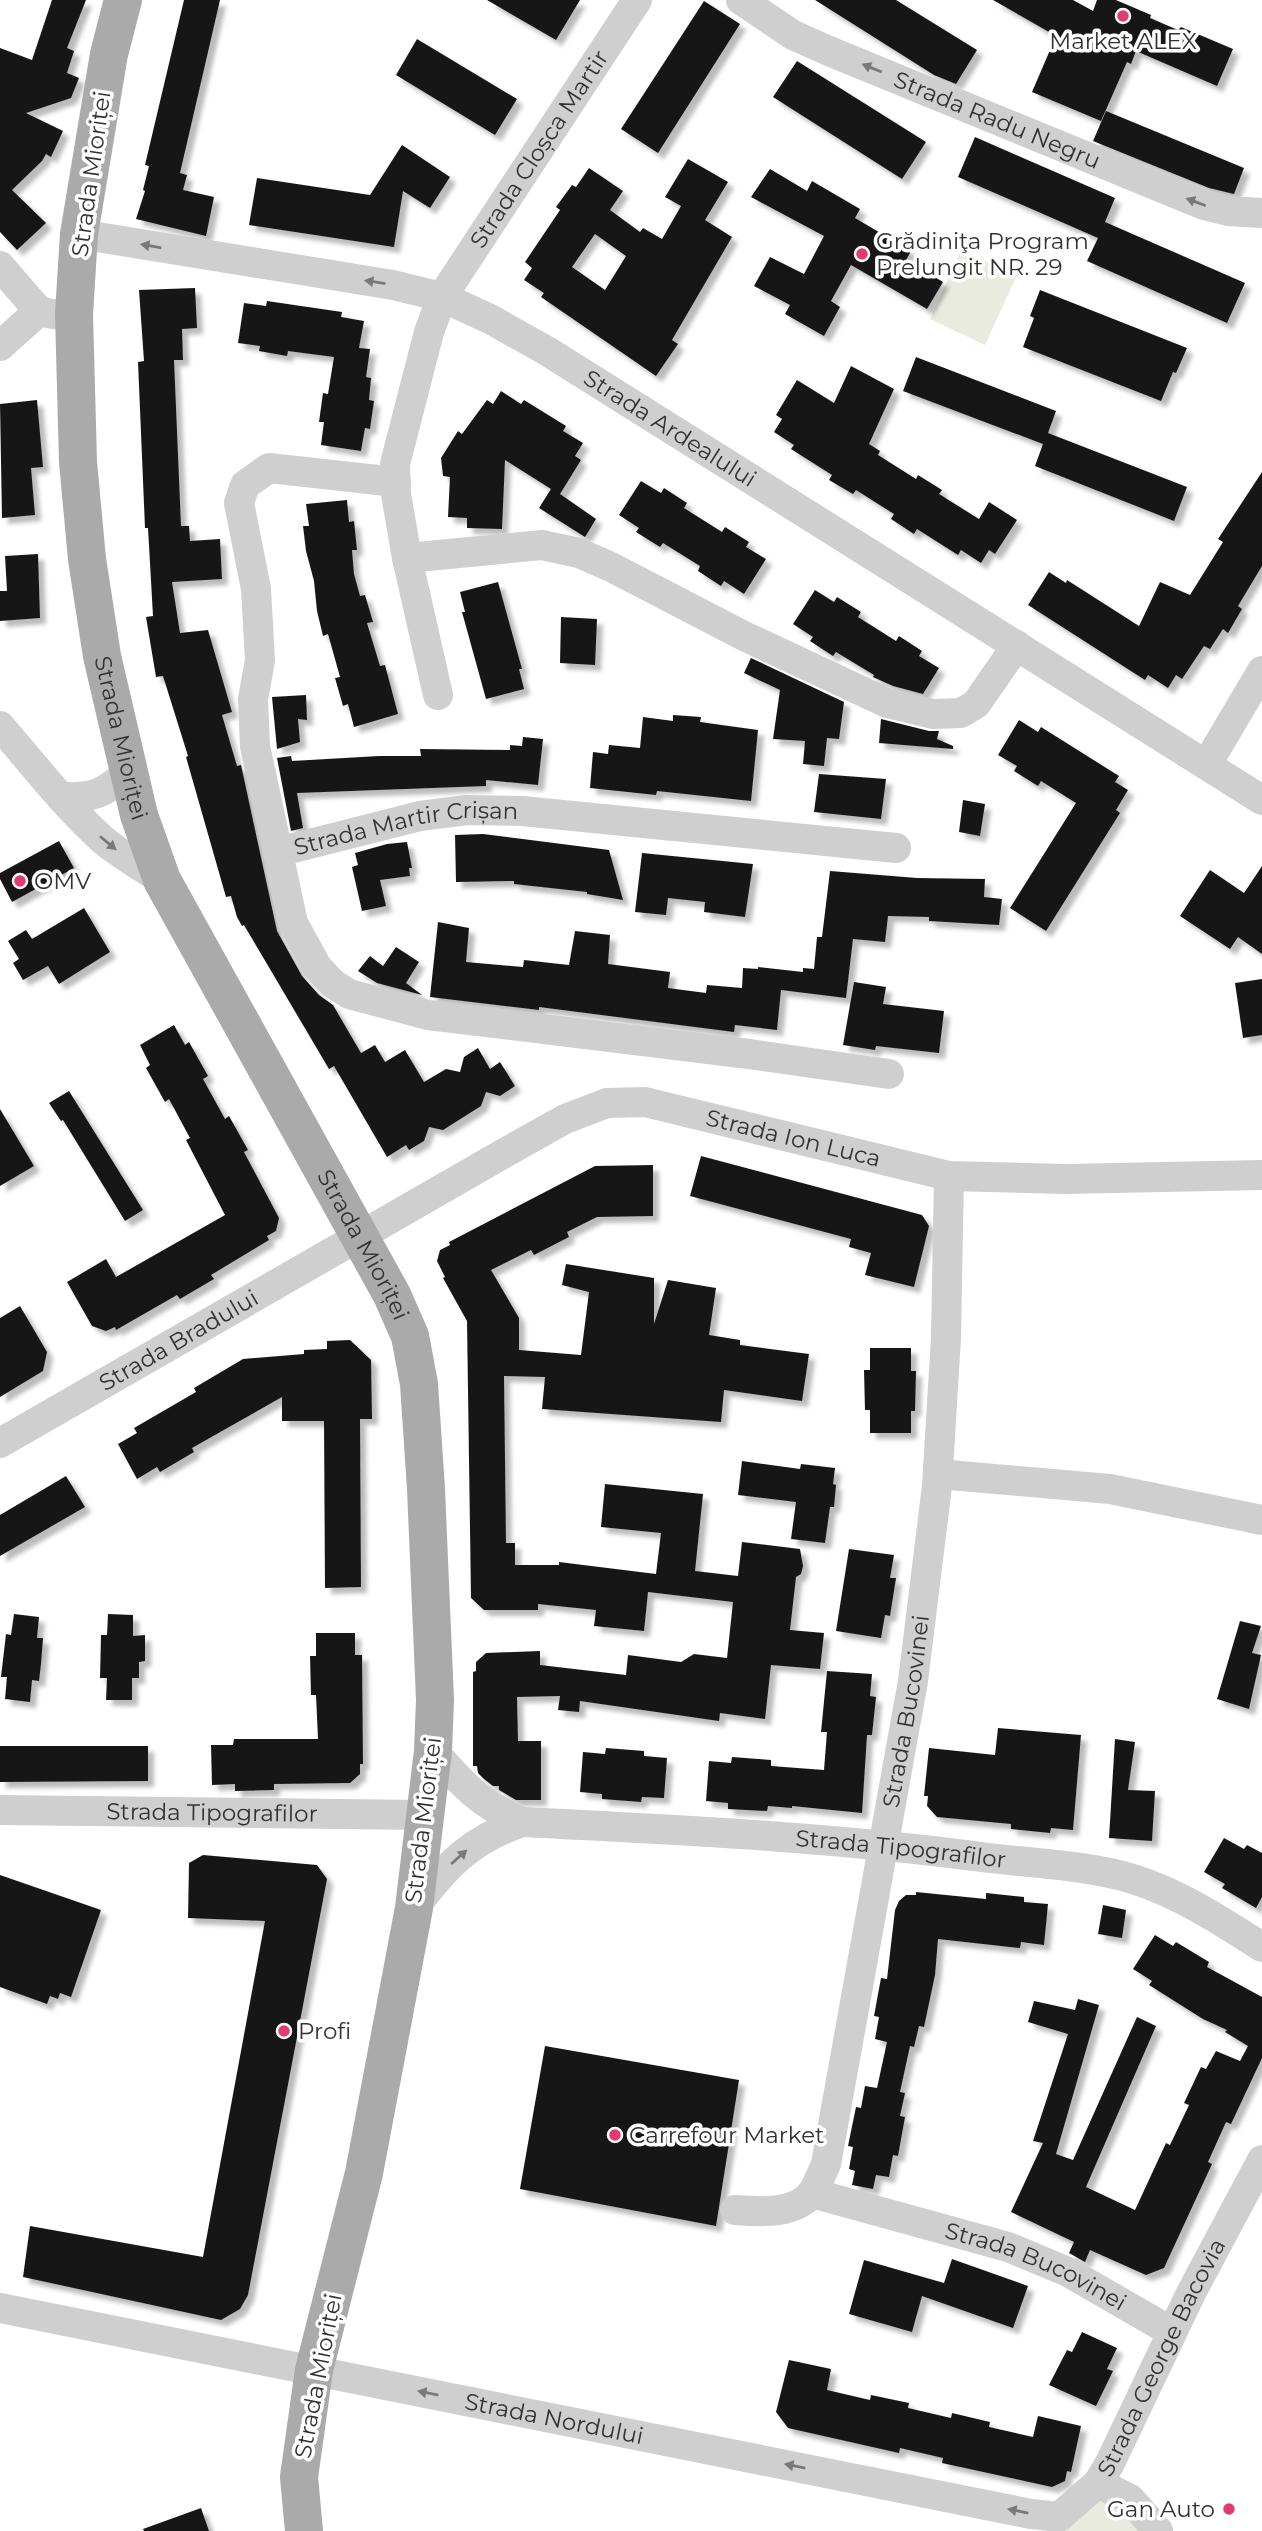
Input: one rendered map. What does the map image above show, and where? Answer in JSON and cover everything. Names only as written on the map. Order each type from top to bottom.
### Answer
[{"type":"main road","name":"Strada Mioriței","points":[[123,0],[109,54],[79,234],[56,313],[78,462],[87,559],[102,656],[127,773],[162,880],[392,1295],[410,1336],[419,1384],[435,1700],[433,1751],[414,1908],[364,2173],[314,2370],[299,2477],[304,2531]]},
{"type":"street","name":"Strada Cloșca Martir","points":[[442,297],[637,0]]},
{"type":"street","name":"Strada Radu Negru","points":[[741,0],[793,34],[829,51],[1204,205],[1254,215],[1262,213]]},
{"type":"street","name":"Strada Ardealului","points":[[79,234],[393,285],[442,297],[490,319],[547,351],[1262,800]]},
{"type":"street","points":[[0,266],[56,313],[0,346]]},
{"type":"street","points":[[438,695],[407,558],[395,464],[429,332],[442,297]]},
{"type":"street","name":"Strada Martir Crișan","points":[[396,482],[268,468],[245,485],[240,503],[256,589],[260,660],[253,699],[255,746],[278,852],[421,816],[467,810],[535,812],[896,848]]},
{"type":"street","points":[[407,558],[542,545],[579,554],[611,567],[744,636],[887,703],[933,715],[961,713],[976,704],[1017,645]]},
{"type":"street","points":[[1206,764],[1262,671]]},
{"type":"street","points":[[0,726],[61,797],[103,839],[122,855],[162,880]]},
{"type":"street","points":[[61,797],[95,795],[109,790],[127,773]]},
{"type":"street","points":[[278,852],[293,923],[317,967],[332,983],[349,994],[428,1015],[889,1074]]},
{"type":"street","name":"Strada Ion Luca","points":[[359,1237],[565,1119],[607,1102],[645,1102],[948,1176],[1065,1179],[1262,1175]]},
{"type":"street","name":"Strada Bucovinei","points":[[948,1176],[946,1338],[938,1474],[913,1681],[825,2164],[813,2193],[1008,2247],[1068,2272],[1172,2332]]},
{"type":"street","name":"Strada Bradului","points":[[0,1443],[359,1237]]},
{"type":"street","points":[[938,1474],[1110,1489],[1262,1520]]},
{"type":"street","name":"Strada Tipografilor","points":[[433,1751],[478,1799],[522,1822],[885,1844],[1093,1871],[1135,1879],[1176,1898],[1262,1947]]},
{"type":"street","name":"Strada Tipografilor","points":[[0,1810],[425,1815]]},
{"type":"street","name":"Strada Tipografilor","points":[[414,1908],[439,1875],[467,1850],[494,1832],[522,1822]]},
{"type":"street","name":"Strada George Bacovia","points":[[1158,2531],[1130,2499],[1098,2483],[1172,2332],[1262,2160]]},
{"type":"street","points":[[735,2210],[761,2212],[795,2206],[813,2193]]},
{"type":"street","name":"Strada Nordului","points":[[0,2308],[1031,2514],[1059,2524],[1098,2483]]},
{"type":"shaded area","points":[[961,250],[1017,275],[985,345],[930,319]]},
{"type":"shaded area","points":[[1098,2483],[1156,2531],[1059,2531]]},
{"type":"building","points":[[52,0],[86,0],[67,48],[74,51],[67,73],[79,78],[71,98],[26,113],[63,131],[51,157],[46,154],[12,190],[46,223],[17,250],[0,232],[0,48],[32,60]]},
{"type":"building","points":[[184,0],[220,0],[180,173],[187,175],[183,190],[214,197],[206,236],[136,219],[145,191],[143,190],[149,166],[145,165]]},
{"type":"building","points":[[487,0],[580,0],[556,40]]},
{"type":"building","points":[[815,0],[896,0],[977,50],[956,84],[934,75]]},
{"type":"building","points":[[993,0],[1073,0],[1093,11],[1097,0],[1116,0],[1178,30],[1181,27],[1233,49],[1217,86],[1136,51],[1131,64],[1127,62],[1101,121],[1032,92],[1056,36]]},
{"type":"building","points":[[704,1],[740,24],[658,153],[621,129]]},
{"type":"building","points":[[417,39],[517,99],[495,135],[396,75]]},
{"type":"building","points":[[797,61],[926,142],[902,179],[773,97]]},
{"type":"building","points":[[1106,111],[1244,168],[1234,194],[1209,188],[1093,141]]},
{"type":"building","points":[[975,137],[1115,198],[1105,222],[1245,283],[1227,323],[1087,261],[1098,238],[958,177]]},
{"type":"building","points":[[402,145],[450,177],[430,208],[403,191],[394,247],[249,225],[257,178],[370,195]]},
{"type":"building","points":[[688,159],[728,182],[705,220],[732,237],[672,340],[678,344],[656,376],[541,297],[544,293],[524,280],[532,268],[525,262],[560,210],[556,207],[572,185],[576,187],[589,168],[623,191],[610,210],[640,232],[643,228],[662,239],[681,206],[665,197]],"holes":[[[595,234],[626,256],[605,290],[572,267]]]},
{"type":"building","name":"Grădiniţa Program Prelungit NR. 29","points":[[770,169],[807,191],[812,181],[860,209],[855,218],[911,251],[906,260],[943,282],[927,309],[851,265],[831,301],[840,307],[824,336],[785,314],[790,305],[754,286],[770,257],[804,274],[824,236],[751,197]]},
{"type":"building","points":[[195,288],[197,328],[182,329],[183,360],[174,360],[181,526],[189,526],[190,541],[220,539],[222,579],[172,582],[180,633],[208,630],[232,712],[222,715],[237,766],[241,765],[277,931],[302,976],[319,995],[333,1005],[361,1053],[375,1045],[385,1062],[405,1050],[424,1082],[446,1069],[460,1072],[464,1057],[478,1048],[490,1069],[500,1062],[515,1086],[500,1096],[486,1092],[481,1106],[443,1130],[429,1127],[424,1141],[409,1150],[406,1145],[387,1157],[334,1066],[329,1069],[244,925],[242,926],[231,896],[226,897],[186,757],[188,756],[163,676],[156,677],[146,617],[153,616],[148,528],[145,528],[138,362],[144,361],[139,290]]},
{"type":"building","points":[[1040,290],[1187,348],[1161,401],[1023,347],[1034,318],[1030,316]]},
{"type":"building","points":[[267,301],[342,312],[341,317],[364,321],[359,348],[370,349],[366,377],[371,378],[369,400],[374,401],[370,429],[365,428],[361,451],[321,445],[324,422],[319,422],[323,393],[328,394],[334,357],[288,351],[287,356],[259,351],[260,346],[238,343],[244,303],[266,306]]},
{"type":"building","points":[[916,357],[1056,411],[1048,433],[1187,487],[1174,521],[1035,466],[1043,444],[903,391]]},
{"type":"building","points":[[851,366],[894,389],[869,444],[880,451],[878,455],[916,479],[918,475],[942,490],[939,494],[979,519],[989,502],[1017,520],[995,554],[989,550],[981,563],[961,550],[958,555],[917,529],[914,534],[891,519],[894,514],[856,490],[853,494],[829,480],[832,475],[791,449],[794,445],[774,432],[782,419],[776,415],[797,380],[834,403]]},
{"type":"building","points":[[501,391],[521,404],[524,400],[566,426],[563,431],[583,443],[575,456],[581,460],[560,494],[596,519],[585,537],[539,508],[551,489],[505,460],[502,529],[467,528],[467,518],[448,517],[450,477],[443,476],[441,458],[458,431],[462,434],[487,400],[493,404]]},
{"type":"building","points":[[37,400],[43,467],[31,468],[35,515],[2,518],[0,404]]},
{"type":"building","points":[[1262,472],[1262,566],[1238,606],[1242,609],[1228,633],[1223,629],[1210,649],[1204,646],[1182,679],[1176,675],[1168,688],[1148,675],[1145,680],[1028,605],[1049,572],[1066,583],[1067,580],[1139,626],[1160,582],[1190,595],[1223,542],[1218,539]]},
{"type":"building","points":[[641,481],[661,493],[664,488],[687,503],[684,508],[722,532],[725,527],[749,542],[746,547],[766,559],[744,594],[724,581],[721,586],[698,571],[700,566],[663,543],[660,547],[636,532],[639,528],[619,515]]},
{"type":"building","points":[[347,500],[349,522],[354,521],[357,550],[352,550],[354,574],[360,596],[365,595],[373,622],[367,623],[380,666],[385,665],[398,714],[354,727],[348,704],[343,706],[335,678],[340,677],[328,634],[323,636],[303,526],[309,526],[306,504]]},
{"type":"building","points":[[38,554],[40,618],[0,621],[0,591],[7,591],[5,556]]},
{"type":"building","points":[[498,582],[522,669],[519,669],[524,689],[486,699],[462,612],[465,612],[460,592]]},
{"type":"building","points":[[815,590],[834,602],[837,597],[861,612],[858,617],[896,641],[899,636],[922,651],[919,656],[939,668],[923,694],[873,677],[874,675],[836,652],[833,656],[810,641],[813,637],[793,624]]},
{"type":"building","points":[[561,617],[597,619],[595,665],[560,663]]},
{"type":"building","points":[[751,658],[844,702],[839,739],[827,738],[824,766],[803,764],[805,741],[773,739],[780,690],[744,673]]},
{"type":"building","points":[[306,695],[307,720],[298,719],[300,742],[277,749],[272,697]]},
{"type":"building","points":[[673,715],[701,717],[700,722],[758,730],[751,801],[657,791],[656,795],[590,788],[593,752],[608,754],[609,745],[640,748],[643,717],[673,721]]},
{"type":"building","points":[[881,719],[939,731],[937,739],[953,746],[953,749],[879,743]]},
{"type":"building","points":[[1019,720],[1038,732],[1041,727],[1119,776],[1115,782],[1128,790],[1116,810],[1120,813],[1046,931],[1010,908],[1076,803],[1041,781],[1038,786],[1014,771],[1017,766],[998,755]]},
{"type":"building","points":[[523,737],[543,739],[538,785],[486,780],[486,786],[297,793],[303,828],[291,831],[277,758],[291,756],[292,761],[421,756],[420,749],[510,750],[510,745],[522,746]]},
{"type":"building","points":[[819,774],[886,779],[881,819],[814,812]]},
{"type":"building","points":[[963,800],[985,804],[980,836],[959,832]]},
{"type":"building","points":[[483,834],[609,850],[623,900],[587,892],[514,884],[514,881],[456,882],[455,835]]},
{"type":"building","points":[[59,841],[74,868],[12,902],[0,879],[0,873]]},
{"type":"building","points":[[407,842],[412,868],[409,868],[410,876],[380,880],[386,906],[362,911],[352,867],[358,865],[355,853],[387,844]]},
{"type":"building","points":[[642,853],[753,864],[745,917],[704,912],[705,902],[668,898],[666,915],[635,912]]},
{"type":"building","points":[[1262,866],[1262,954],[1238,937],[1230,949],[1180,916],[1210,870],[1244,893]]},
{"type":"building","points":[[830,871],[917,878],[985,879],[984,897],[1002,899],[999,925],[929,921],[929,917],[888,916],[885,942],[853,939],[846,998],[781,990],[777,1030],[735,1025],[734,1032],[539,1007],[539,1010],[430,997],[438,922],[469,928],[466,962],[523,967],[524,960],[569,965],[575,931],[610,935],[608,964],[670,972],[668,988],[706,993],[707,985],[742,988],[743,968],[803,972],[803,968],[814,969],[817,937],[822,937]]},
{"type":"building","points":[[84,908],[110,952],[59,984],[48,966],[23,980],[13,963],[19,959],[8,941],[26,930],[32,939]]},
{"type":"building","points":[[396,947],[419,962],[406,983],[422,995],[377,983],[358,971],[370,956],[383,966]]},
{"type":"building","points":[[1262,979],[1262,1035],[1243,1038],[1235,983]]},
{"type":"building","points":[[854,982],[886,987],[883,1004],[944,1011],[939,1053],[876,1046],[875,1050],[843,1045]]},
{"type":"building","points":[[174,1025],[185,1045],[189,1042],[208,1076],[203,1079],[225,1119],[229,1116],[248,1150],[244,1152],[279,1218],[276,1231],[267,1236],[269,1240],[211,1275],[214,1279],[180,1299],[177,1295],[116,1330],[115,1327],[106,1331],[92,1326],[67,1282],[106,1259],[116,1277],[225,1215],[186,1140],[190,1138],[169,1099],[165,1102],[146,1068],[150,1065],[140,1045]]},
{"type":"building","points":[[69,1091],[143,1210],[125,1221],[63,1120],[61,1121],[49,1103]]},
{"type":"building","points":[[0,1109],[34,1166],[0,1186]]},
{"type":"building","points":[[701,1156],[922,1215],[929,1226],[914,1287],[865,1275],[871,1253],[849,1247],[851,1239],[690,1196]]},
{"type":"building","points":[[653,1165],[653,1216],[597,1217],[567,1232],[569,1237],[534,1255],[531,1250],[491,1270],[519,1318],[519,1350],[581,1355],[589,1292],[562,1285],[566,1264],[654,1278],[654,1324],[668,1280],[716,1288],[709,1335],[740,1340],[740,1345],[809,1354],[802,1401],[724,1390],[721,1422],[542,1409],[545,1377],[504,1376],[506,1543],[515,1543],[515,1565],[559,1565],[559,1562],[656,1574],[661,1533],[601,1527],[605,1484],[703,1494],[695,1571],[738,1576],[742,1542],[800,1549],[803,1566],[801,1574],[796,1577],[790,1630],[824,1633],[820,1669],[771,1665],[765,1719],[720,1713],[719,1721],[580,1701],[579,1712],[558,1710],[560,1696],[517,1697],[518,1741],[541,1741],[541,1800],[516,1800],[499,1790],[499,1786],[493,1786],[484,1779],[478,1773],[477,1766],[473,1766],[473,1672],[476,1671],[476,1662],[486,1653],[540,1651],[540,1665],[626,1675],[628,1655],[681,1662],[694,1654],[727,1658],[733,1602],[648,1592],[644,1631],[594,1626],[596,1610],[538,1604],[538,1610],[484,1610],[471,1598],[467,1321],[443,1278],[445,1277],[437,1261],[440,1250],[450,1245],[449,1242],[595,1166]]},
{"type":"building","points":[[20,1306],[47,1352],[43,1371],[0,1397],[0,1318]]},
{"type":"building","points":[[350,1340],[371,1360],[372,1419],[360,1419],[361,1587],[325,1588],[324,1421],[282,1421],[282,1397],[192,1448],[194,1452],[160,1472],[157,1467],[137,1479],[118,1444],[137,1433],[134,1428],[196,1392],[194,1388],[243,1359],[304,1354],[304,1350],[327,1349],[327,1341]]},
{"type":"building","points":[[870,1348],[911,1348],[911,1371],[916,1371],[915,1411],[911,1411],[911,1433],[870,1433],[870,1410],[865,1410],[864,1370],[870,1370]]},
{"type":"building","points":[[742,1461],[800,1469],[801,1464],[835,1468],[834,1507],[830,1507],[825,1543],[791,1539],[796,1502],[738,1495]]},
{"type":"building","points":[[66,1476],[85,1507],[0,1556],[0,1515]]},
{"type":"building","points":[[849,1549],[894,1555],[890,1578],[896,1578],[890,1616],[885,1615],[881,1638],[836,1631]]},
{"type":"building","points":[[14,1614],[39,1617],[37,1638],[43,1638],[39,1681],[32,1680],[30,1702],[5,1699],[7,1677],[1,1677],[6,1634],[11,1635]]},
{"type":"building","points":[[108,1614],[133,1615],[133,1636],[145,1635],[145,1661],[139,1662],[139,1678],[132,1678],[132,1700],[106,1700],[107,1678],[100,1678],[101,1635],[107,1635]]},
{"type":"building","points":[[1240,1621],[1261,1626],[1252,1653],[1261,1655],[1249,1709],[1217,1699]]},
{"type":"building","points":[[316,1633],[355,1633],[355,1655],[362,1655],[363,1764],[360,1764],[360,1774],[350,1783],[274,1784],[274,1790],[235,1791],[235,1784],[212,1785],[211,1745],[233,1745],[234,1739],[318,1739],[316,1695],[311,1695],[310,1656],[316,1656]]},
{"type":"building","points":[[827,1671],[872,1674],[870,1696],[876,1697],[872,1735],[867,1735],[862,1813],[792,1806],[768,1806],[767,1811],[728,1809],[728,1803],[706,1801],[709,1761],[731,1763],[732,1757],[771,1760],[771,1766],[824,1770],[827,1732],[821,1732]]},
{"type":"building","points":[[998,1728],[1081,1735],[1073,1830],[1051,1828],[1050,1833],[1011,1829],[1011,1824],[937,1817],[927,1806],[928,1796],[924,1796],[929,1748],[995,1755]]},
{"type":"building","points":[[1115,1739],[1135,1742],[1128,1790],[1155,1791],[1152,1841],[1109,1838]]},
{"type":"building","points":[[0,1746],[148,1746],[148,1781],[0,1782]]},
{"type":"building","points":[[606,1748],[644,1751],[644,1756],[667,1758],[664,1798],[642,1797],[641,1802],[602,1799],[602,1794],[580,1792],[583,1752],[605,1754]]},
{"type":"building","points":[[1224,1838],[1244,1849],[1247,1845],[1262,1853],[1262,1897],[1256,1908],[1222,1888],[1225,1884],[1204,1872]]},
{"type":"building","points":[[203,1855],[317,1865],[327,1879],[248,2295],[240,2309],[221,2320],[23,2277],[30,2226],[203,2257],[265,1921],[188,1918],[189,1863]]},
{"type":"building","points":[[0,1875],[101,1910],[71,1997],[60,1993],[58,1999],[50,1996],[47,2004],[0,1987]]},
{"type":"building","points":[[916,1892],[986,1899],[986,1893],[1024,1897],[1024,1902],[1048,1904],[1044,1945],[1021,1942],[1020,1948],[938,1939],[935,1975],[924,2027],[919,2026],[914,2047],[910,2046],[900,2092],[905,2093],[900,2116],[905,2117],[898,2156],[893,2155],[889,2177],[876,2175],[873,2189],[852,2185],[855,2171],[849,2169],[853,2147],[848,2146],[856,2107],[861,2108],[865,2086],[877,2088],[887,2042],[875,2039],[879,2017],[874,2016],[881,1978],[887,1979],[895,1910],[906,1895],[916,1895]]},
{"type":"building","points":[[1103,1905],[1126,1910],[1122,1938],[1098,1934]]},
{"type":"building","points":[[1155,1935],[1173,1946],[1176,1942],[1209,1962],[1207,1967],[1262,1997],[1262,2058],[1231,2124],[1226,2122],[1208,2162],[1212,2164],[1164,2268],[1146,2275],[1090,2250],[1085,2262],[1069,2253],[1074,2242],[1011,2212],[1043,2143],[1033,2141],[1068,2034],[1028,2022],[1034,2001],[1075,2010],[1078,1999],[1099,2005],[1056,2154],[1073,2160],[1137,2017],[1156,2026],[1086,2187],[1135,2210],[1166,2143],[1170,2145],[1189,2105],[1184,2103],[1201,2067],[1206,2069],[1216,2051],[1240,2061],[1248,2046],[1225,2032],[1227,2030],[1203,2019],[1149,1985],[1152,1981],[1133,1969]]},
{"type":"building","points":[[545,2046],[739,2080],[716,2226],[520,2189]]},
{"type":"building","points":[[952,2259],[1028,2286],[1013,2328],[922,2296],[912,2332],[849,2314],[864,2260],[944,2283]]},
{"type":"building","points":[[1082,2332],[1117,2348],[1107,2369],[1113,2371],[1096,2406],[1049,2385],[1067,2350],[1072,2352]]},
{"type":"building","points":[[789,2360],[831,2369],[827,2390],[870,2400],[871,2395],[909,2403],[908,2408],[951,2418],[952,2413],[990,2422],[989,2427],[1033,2437],[1038,2416],[1081,2426],[1071,2472],[1067,2471],[1065,2481],[1052,2487],[942,2463],[943,2458],[900,2448],[899,2453],[788,2428],[776,2412]]},
{"type":"building","points":[[201,2508],[209,2531],[143,2529]]},
{"type":"place","name":"Market ALEX","points":[[1123,16]]},
{"type":"place","name":"Grădiniţa Program Prelungit NR. 29","points":[[862,254]]},
{"type":"place","name":"OMV","points":[[20,881]]},
{"type":"place","name":"Profi","points":[[284,2031]]},
{"type":"place","name":"Carrefour Market","points":[[615,2135]]},
{"type":"place","name":"Gan Auto","points":[[1229,2509]]}]
